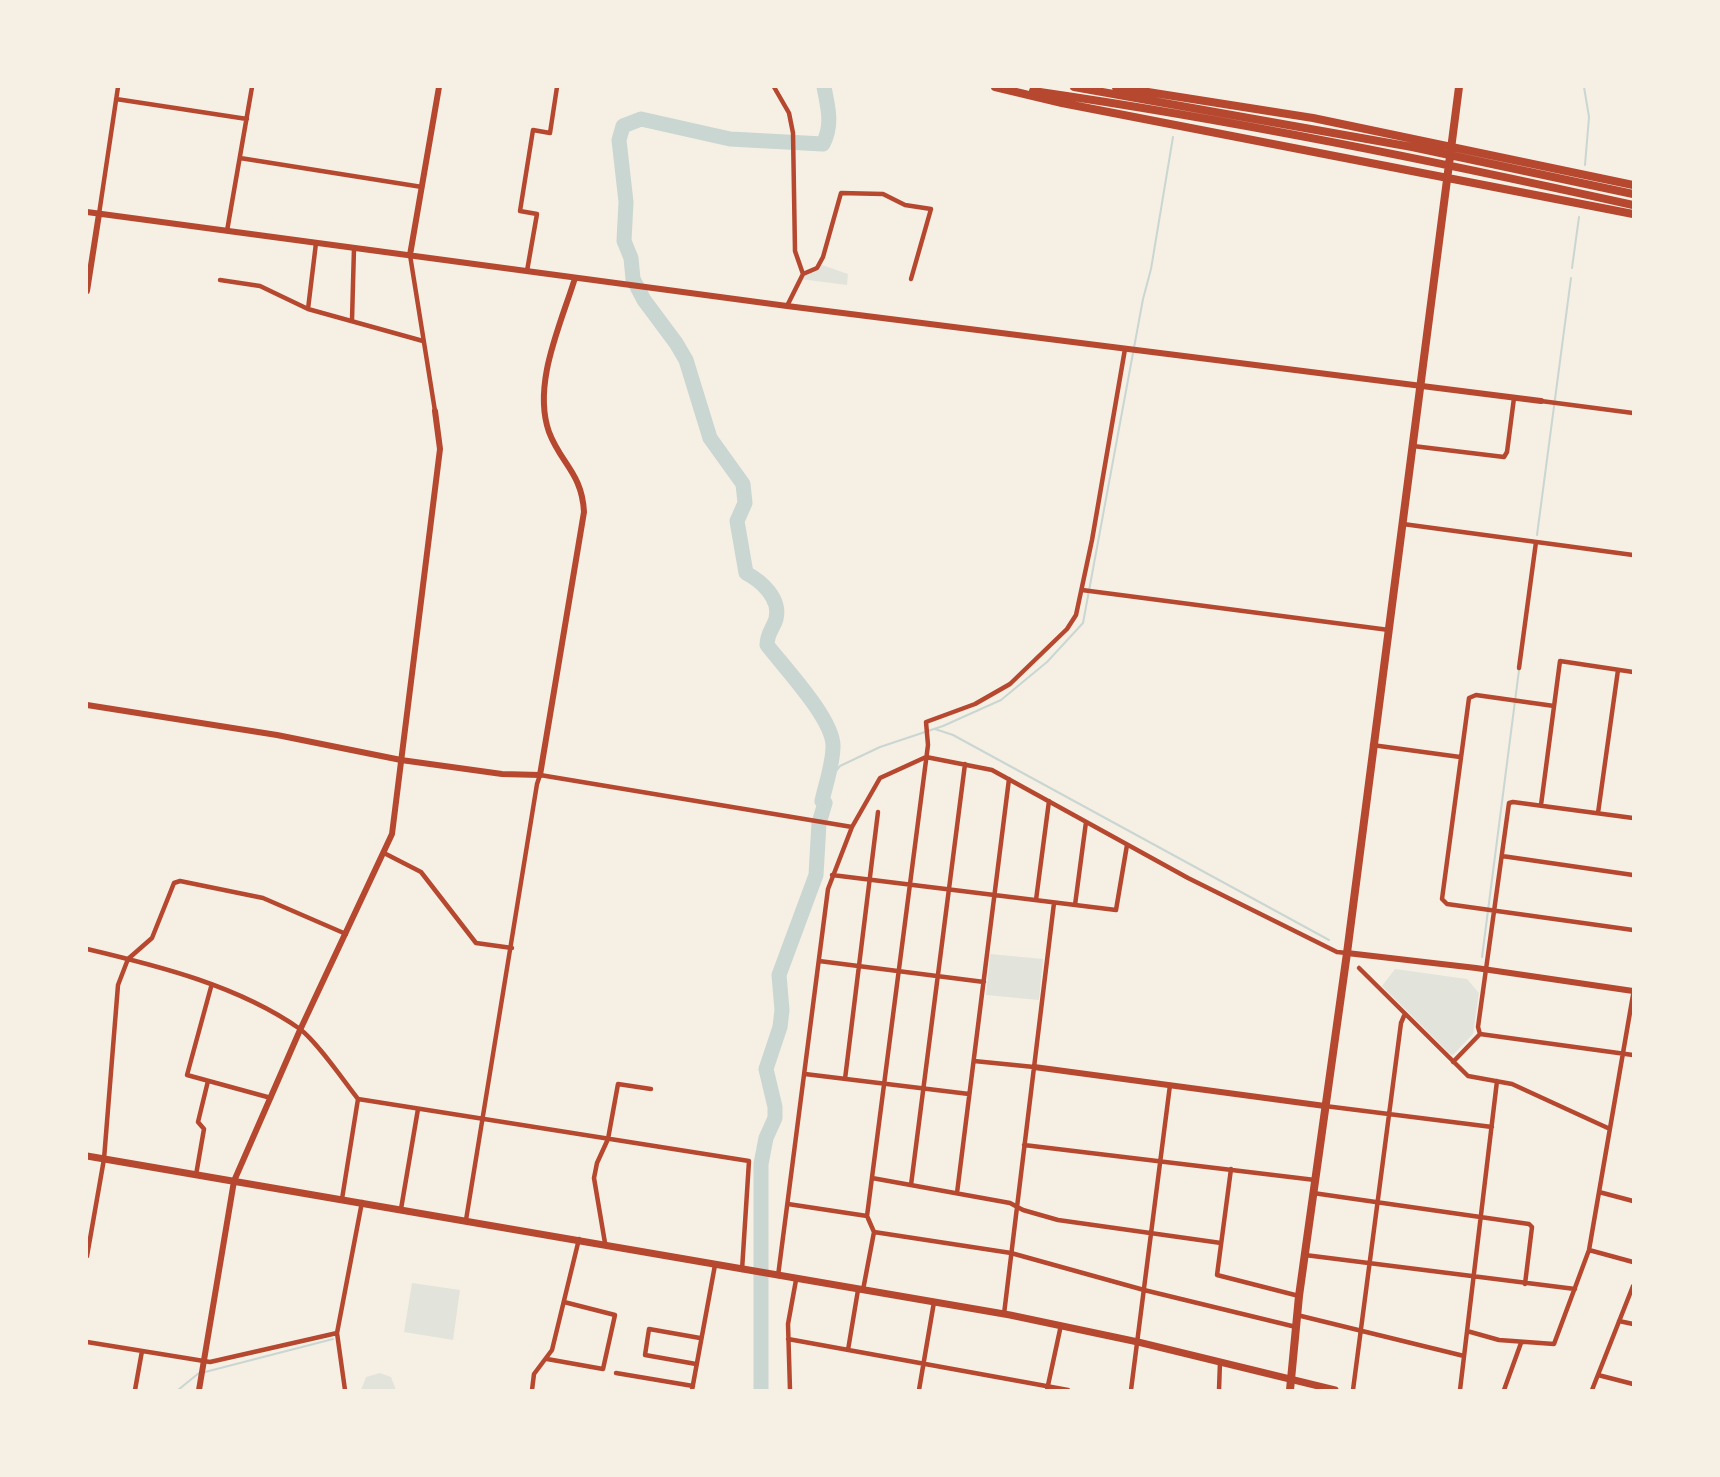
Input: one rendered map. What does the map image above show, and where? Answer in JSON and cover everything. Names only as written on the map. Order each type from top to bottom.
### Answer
[{"type":"highway","points":[[995,87],[1062,103],[1447,176],[1633,214]]},
{"type":"highway","points":[[1001,87],[1164,112],[1485,172],[1633,205]]},
{"type":"highway","points":[[1074,87],[1412,147],[1633,194]]},
{"type":"highway","points":[[1116,87],[1313,118],[1451,145],[1633,185]]},
{"type":"highway","points":[[1290,1390],[1299,1296],[1347,953],[1372,745],[1459,87]]},
{"type":"main road","points":[[87,1156],[605,1243],[796,1280],[1061,1324],[1335,1390]]},
{"type":"street","points":[[87,291],[118,87]]},
{"type":"street","points":[[227,231],[252,87]]},
{"type":"street","points":[[199,1390],[234,1181],[300,1030],[384,853],[393,826],[440,449],[410,255],[439,87]]},
{"type":"street","points":[[527,271],[537,214],[520,212],[533,130],[550,133],[557,87]]},
{"type":"street","points":[[774,87],[789,113],[793,132],[795,251],[803,274]]},
{"type":"street","points":[[116,99],[247,119]]},
{"type":"street","points":[[240,159],[422,187]]},
{"type":"street","points":[[787,306],[803,274],[817,268],[823,257],[841,193],[883,194],[905,205],[931,209],[911,279]]},
{"type":"street","points":[[87,212],[787,306],[1633,413]]},
{"type":"street","points":[[308,309],[316,243]]},
{"type":"street","points":[[352,320],[354,248]]},
{"type":"street","points":[[466,1220],[584,512],[579,481],[549,432],[544,393],[551,358],[575,278]]},
{"type":"street","points":[[220,280],[260,286],[308,309],[423,341]]},
{"type":"street","points":[[848,1350],[874,1232],[867,1216],[928,741],[926,722],[975,704],[1010,684],[1067,629],[1076,615],[1128,350]]},
{"type":"street","points":[[1413,446],[1504,457],[1507,452],[1514,398]]},
{"type":"street","points":[[1402,524],[1633,555]]},
{"type":"street","points":[[1519,668],[1536,542]]},
{"type":"street","points":[[1082,590],[1389,630]]},
{"type":"street","points":[[1541,805],[1560,661],[1633,672]]},
{"type":"street","points":[[1598,813],[1618,670]]},
{"type":"street","points":[[1554,706],[1472,696],[1468,702],[1442,899],[1448,904],[1633,930]]},
{"type":"street","points":[[87,705],[277,735],[401,760],[512,775],[540,775],[852,827]]},
{"type":"street","points":[[1372,745],[1460,757]]},
{"type":"street","points":[[777,1276],[832,874],[852,827],[880,778],[926,757],[992,770],[1127,845],[1327,947],[1347,953],[1487,970],[1633,993],[1589,1250],[1554,1344],[1521,1343],[1467,1330]]},
{"type":"street","points":[[911,1185],[965,764]]},
{"type":"street","points":[[957,1193],[1009,779]]},
{"type":"street","points":[[1036,900],[1049,801]]},
{"type":"street","points":[[1480,1034],[1478,1027],[1509,803],[1541,805],[1633,818]]},
{"type":"street","points":[[845,1079],[878,812]]},
{"type":"street","points":[[1075,905],[1086,822]]},
{"type":"street","points":[[832,874],[1116,910],[1127,845]]},
{"type":"street","points":[[384,853],[421,872],[476,943],[512,948]]},
{"type":"street","points":[[1502,856],[1633,875]]},
{"type":"street","points":[[87,1256],[104,1159],[118,985],[128,959],[152,938],[177,881],[263,898],[346,934]]},
{"type":"street","points":[[1005,1314],[1054,903]]},
{"type":"street","points":[[87,949],[128,959],[245,999],[300,1030],[358,1099],[749,1161],[743,1270]]},
{"type":"street","points":[[819,961],[984,982]]},
{"type":"street","points":[[1359,968],[1404,1016],[1473,1079],[1512,1084],[1610,1129]]},
{"type":"street","points":[[211,987],[187,1075],[271,1098]]},
{"type":"street","points":[[1353,1390],[1401,1023],[1404,1016]]},
{"type":"street","points":[[1480,1034],[1633,1055]]},
{"type":"street","points":[[1453,1062],[1480,1034]]},
{"type":"street","points":[[974,1061],[1492,1127]]},
{"type":"street","points":[[805,1074],[969,1094]]},
{"type":"street","points":[[196,1175],[204,1128],[198,1122],[208,1081]]},
{"type":"street","points":[[1460,1390],[1497,1081]]},
{"type":"street","points":[[605,1243],[594,1178],[597,1163],[608,1139],[618,1084],[651,1089]]},
{"type":"street","points":[[1131,1390],[1170,1085]]},
{"type":"street","points":[[342,1199],[358,1099]]},
{"type":"street","points":[[401,1209],[418,1109]]},
{"type":"street","points":[[1024,1145],[1315,1180]]},
{"type":"street","points":[[1231,1169],[1217,1275],[1299,1296]]},
{"type":"street","points":[[872,1178],[1017,1206],[1058,1220],[1221,1243]]},
{"type":"street","points":[[1314,1192],[1529,1224],[1532,1227],[1525,1284]]},
{"type":"street","points":[[1599,1192],[1633,1201]]},
{"type":"street","points":[[345,1390],[337,1333],[362,1202]]},
{"type":"street","points":[[788,1204],[867,1216]]},
{"type":"street","points":[[874,1232],[1011,1253],[1144,1290],[1296,1327]]},
{"type":"street","points":[[532,1390],[534,1374],[538,1366],[547,1359],[552,1350],[579,1239]]},
{"type":"street","points":[[1589,1250],[1633,1262]]},
{"type":"street","points":[[1305,1255],[1575,1289]]},
{"type":"street","points":[[616,1373],[692,1388],[715,1265]]},
{"type":"street","points":[[790,1390],[788,1339],[796,1280]]},
{"type":"street","points":[[1592,1390],[1633,1286]]},
{"type":"street","points":[[547,1359],[603,1369],[615,1315],[564,1302]]},
{"type":"street","points":[[919,1390],[934,1302]]},
{"type":"street","points":[[1297,1315],[1464,1356]]},
{"type":"street","points":[[1619,1321],[1633,1324]]},
{"type":"street","points":[[1048,1388],[1061,1324]]},
{"type":"street","points":[[696,1364],[645,1355],[649,1329],[700,1338]]},
{"type":"street","points":[[87,1342],[204,1361],[337,1333]]},
{"type":"street","points":[[788,1339],[1068,1390]]},
{"type":"street","points":[[1504,1390],[1521,1343]]},
{"type":"street","points":[[135,1390],[142,1351]]},
{"type":"street","points":[[1219,1390],[1220,1362]]},
{"type":"street","points":[[1598,1375],[1633,1384]]},
{"type":"shaded area","points":[[819,264],[848,274],[847,285],[800,279],[803,274]]},
{"type":"shaded area","points":[[990,954],[1043,959],[1039,1000],[986,995]]},
{"type":"shaded area","points":[[1395,969],[1467,979],[1479,993],[1473,1034],[1453,1055],[1382,986]]},
{"type":"shaded area","points":[[412,1283],[460,1290],[453,1340],[404,1332]]},
{"type":"shaded area","points":[[380,1373],[391,1377],[396,1390],[361,1390],[366,1377]]},
{"type":"waterway","points":[[761,1390],[761,1164],[766,1138],[775,1118],[775,1107],[766,1069],[780,1027],[782,1010],[779,975],[816,875],[819,823],[825,803],[822,801],[831,767],[833,746],[831,735],[817,708],[767,645],[776,619],[776,604],[768,591],[746,573],[737,521],[745,503],[743,484],[710,438],[686,360],[644,300],[633,279],[631,258],[624,241],[626,202],[619,140],[623,126],[641,119],[730,139],[823,144],[829,123],[824,87]]},
{"type":"waterway","points":[[1584,87],[1589,117],[1585,165]]},
{"type":"waterway","points":[[825,803],[830,778],[840,766],[880,747],[943,726],[1001,700],[1047,662],[1083,623],[1143,299],[1151,269],[1173,137]]},
{"type":"waterway","points":[[1572,268],[1579,217]]},
{"type":"waterway","points":[[1537,535],[1571,278]]},
{"type":"waterway","points":[[1482,957],[1519,670]]},
{"type":"waterway","points":[[935,729],[953,735],[1329,940]]},
{"type":"waterway","points":[[205,1372],[333,1339]]},
{"type":"waterway","points":[[178,1390],[199,1373]]}]
